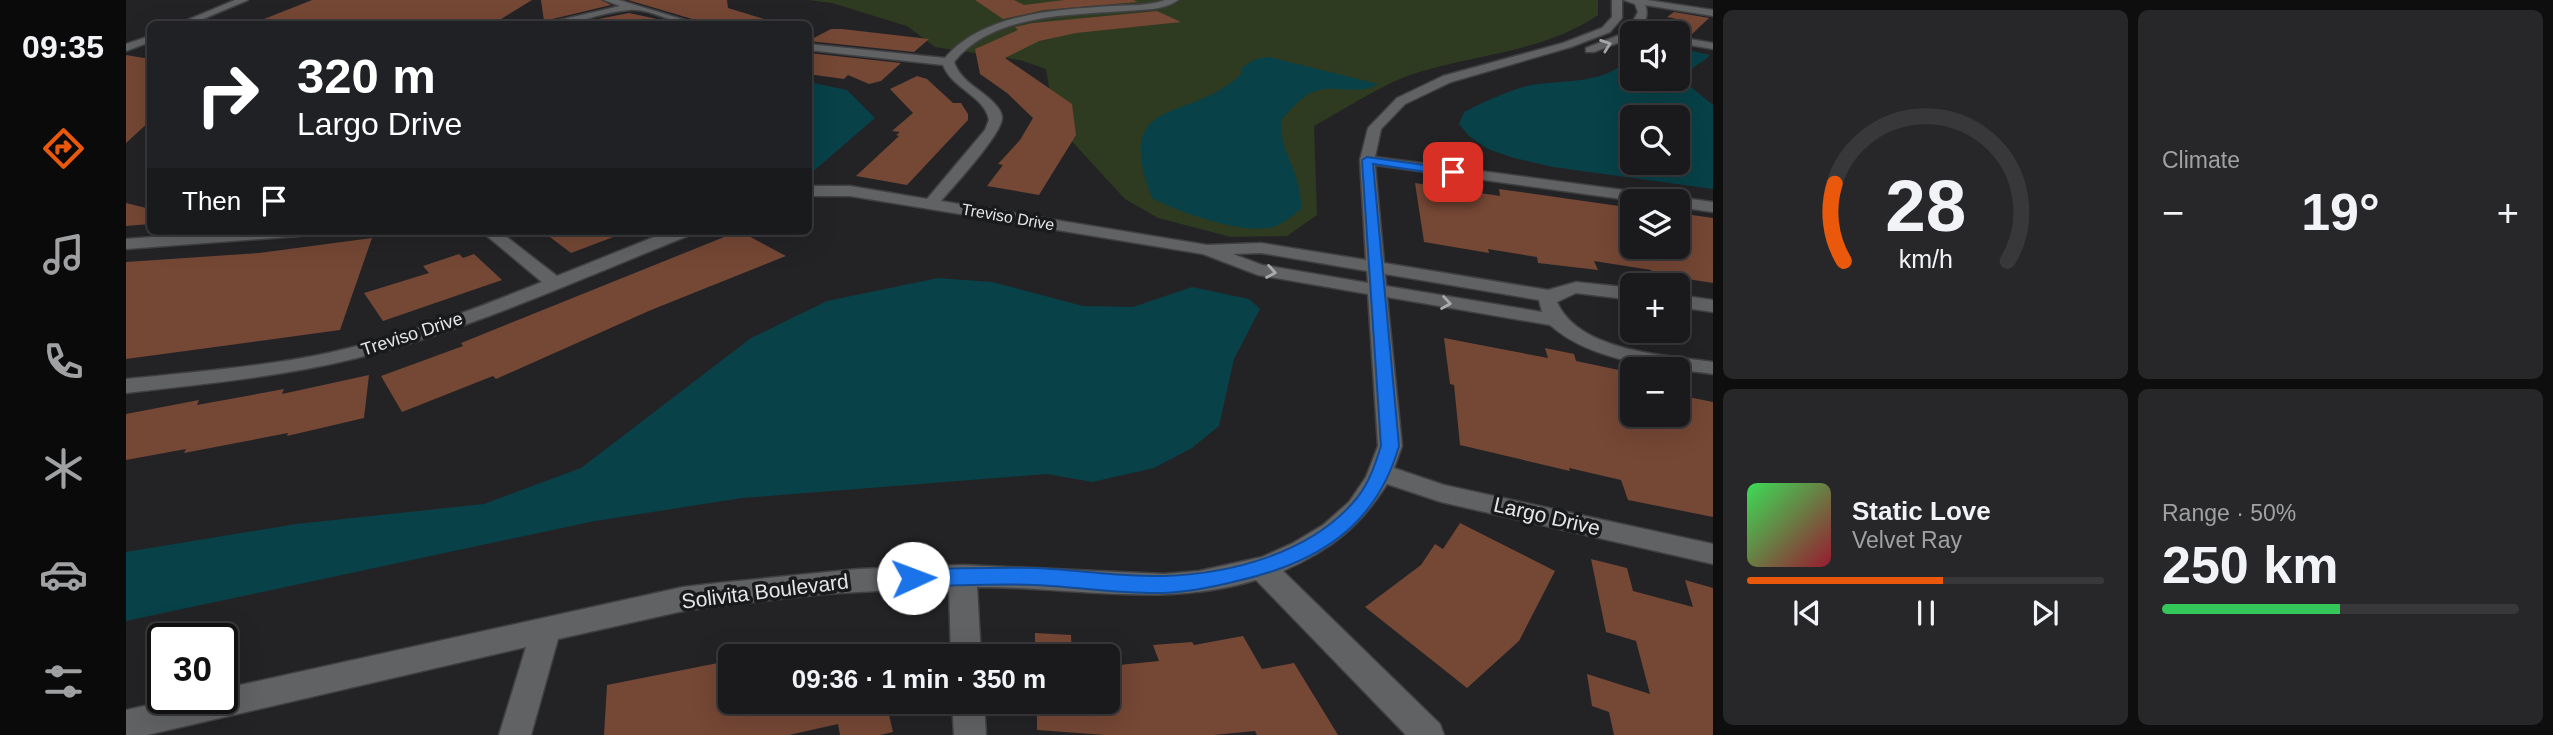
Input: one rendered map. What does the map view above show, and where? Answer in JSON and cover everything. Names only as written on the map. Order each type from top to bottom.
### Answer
[{"type":"street","points":[[190,21],[243,0]]},
{"type":"street","points":[[609,0],[683,21]]},
{"type":"street","points":[[948,62],[957,47],[985,30],[1059,15],[1161,5],[1173,0]]},
{"type":"street","points":[[1617,0],[1617,18],[1609,28],[1620,30]]},
{"type":"street","points":[[1627,0],[1713,13]]},
{"type":"street","points":[[1639,1],[1643,12],[1640,21]]},
{"type":"street","points":[[1042,5],[1059,15]]},
{"type":"street","points":[[562,21],[632,6]]},
{"type":"street","name":"Solivita Boulevard","points":[[126,725],[683,599],[863,579],[963,576],[1033,576],[1163,585],[1201,582],[1262,568],[1301,552],[1348,520],[1364,502],[1382,473],[1390,446],[1367,160],[1375,128],[1390,109],[1428,86],[1567,45],[1609,28]]},
{"type":"street","name":"Solivita Boulevard","points":[[1467,73],[1583,52],[1620,40]]},
{"type":"street","points":[[126,48],[147,41]]},
{"type":"street","points":[[1690,42],[1713,46]]},
{"type":"street","points":[[812,47],[948,62]]},
{"type":"street","points":[[932,204],[991,131],[996,120],[995,112],[989,104],[957,81],[948,62]]},
{"type":"street","points":[[1367,160],[1620,194]]},
{"type":"street","name":"Treviso Drive","points":[[812,191],[850,191],[1207,250],[1249,268],[1377,279]]},
{"type":"street","points":[[1690,204],[1713,207]]},
{"type":"street","points":[[126,244],[246,235]]},
{"type":"street","points":[[494,235],[553,282]]},
{"type":"street","name":"Treviso Drive","points":[[126,386],[233,373],[350,354],[417,336],[674,235]]},
{"type":"street","points":[[1377,279],[1551,296]]},
{"type":"street","points":[[1377,279],[1556,320],[1589,341],[1623,353],[1713,368]]},
{"type":"street","points":[[1556,320],[1547,301],[1564,289],[1620,293]]},
{"type":"street","points":[[1690,303],[1713,306]]},
{"type":"street","name":"Largo Drive","points":[[1382,473],[1441,493],[1713,554]]},
{"type":"street","points":[[1262,568],[1428,735]]},
{"type":"street","points":[[963,576],[966,644]]},
{"type":"street","points":[[515,735],[546,631]]},
{"type":"street","points":[[969,714],[970,735]]},
{"type":"green space","points":[[808,0],[1598,0],[1598,15],[1556,37],[1406,77],[1379,89],[1314,126],[1317,215],[1287,236],[1231,237],[1158,218],[1125,199],[1055,123],[1046,69],[1020,60],[935,47],[907,26],[832,3]]},
{"type":"water","points":[[1690,51],[1710,55],[1707,58],[1690,71]]},
{"type":"water","points":[[1269,57],[1378,84],[1355,90],[1316,91],[1301,99],[1281,120],[1283,143],[1298,183],[1301,209],[1277,225],[1256,229],[1209,220],[1152,198],[1142,164],[1142,141],[1149,125],[1162,115],[1221,89],[1241,74],[1241,68],[1256,59]]},
{"type":"water","points":[[1620,66],[1620,91],[1690,91],[1690,86],[1713,105],[1713,189],[1553,167],[1514,158],[1488,149],[1469,136],[1459,124],[1464,112],[1514,90],[1531,85],[1590,78]]},
{"type":"water","points":[[812,83],[847,90],[875,118],[812,172]]},
{"type":"water","points":[[938,278],[992,282],[1083,306],[1133,307],[1192,287],[1249,299],[1260,309],[1234,359],[1219,426],[1192,448],[1154,468],[1092,482],[1047,474],[742,498],[595,521],[126,621],[126,552],[296,524],[484,504],[581,468],[751,338],[827,301]]},
{"type":"building","points":[[312,0],[532,0],[498,21],[259,21]]},
{"type":"building","points":[[541,0],[601,0],[611,5],[544,21]]},
{"type":"building","points":[[628,0],[727,0],[728,8],[767,20],[699,21]]},
{"type":"building","points":[[975,0],[1014,0],[1024,5],[1064,0],[1138,2],[1044,10],[1003,19]]},
{"type":"building","points":[[1157,11],[1181,22],[1076,33],[1039,41],[1005,58],[1072,104],[1076,135],[1039,195],[987,186],[1003,165],[998,164],[1020,140],[1033,118],[1007,93],[980,74],[975,49],[1018,30],[1015,27],[1033,23]]},
{"type":"building","points":[[1674,12],[1709,18],[1691,35],[1690,21],[1675,21],[1677,19],[1667,17]]},
{"type":"building","points":[[629,13],[666,21],[588,21]]},
{"type":"building","points":[[831,29],[842,29],[929,39],[914,52],[812,41]]},
{"type":"building","points":[[812,53],[901,63],[881,81],[869,84],[848,75],[844,79],[812,75]]},
{"type":"building","points":[[126,55],[147,58],[147,124],[126,143]]},
{"type":"building","points":[[917,76],[927,79],[953,103],[961,103],[968,114],[968,120],[907,185],[856,176],[899,136],[896,135],[900,132],[892,131],[913,113],[890,89]]},
{"type":"building","points":[[1415,183],[1500,196],[1499,189],[1620,206],[1620,259],[1690,259],[1690,215],[1713,218],[1713,283],[1690,279],[1690,273],[1652,273],[1651,270],[1594,261],[1598,270],[1538,263],[1537,257],[1488,249],[1489,253],[1424,242]]},
{"type":"building","points":[[126,203],[147,208],[147,224],[126,226]]},
{"type":"building","points":[[547,235],[619,235],[571,253]]},
{"type":"building","points":[[729,235],[747,235],[786,256],[651,310],[496,379],[493,376],[402,412],[381,376],[463,346],[461,343]]},
{"type":"building","points":[[372,238],[340,330],[126,359],[126,262],[259,253]]},
{"type":"building","points":[[459,254],[463,258],[474,254],[502,280],[383,321],[364,293],[429,273],[423,266]]},
{"type":"building","points":[[1444,338],[1548,358],[1545,348],[1574,354],[1576,361],[1620,370],[1620,427],[1690,427],[1690,397],[1713,402],[1713,517],[1628,500],[1621,480],[1460,445],[1454,385],[1450,384]]},
{"type":"building","points":[[369,375],[364,418],[287,436],[288,433],[184,453],[186,449],[126,460],[126,414],[199,400],[197,405],[284,389],[282,394]]},
{"type":"building","points":[[1460,523],[1555,571],[1519,641],[1467,688],[1365,607],[1421,565],[1435,544],[1443,549]]},
{"type":"building","points":[[1591,559],[1627,568],[1633,591],[1693,607],[1685,580],[1713,588],[1713,735],[1614,735],[1609,712],[1592,706],[1587,674],[1650,694],[1636,641],[1606,632]]},
{"type":"building","points":[[1035,633],[1071,635],[1071,644],[1035,644]]},
{"type":"building","points":[[1243,636],[1262,669],[1294,663],[1338,735],[1257,735],[1255,731],[1214,735],[1105,735],[1037,730],[1037,714],[1120,714],[1120,665],[1159,661],[1153,645],[1192,642],[1194,645]]},
{"type":"building","points":[[718,663],[718,714],[889,714],[893,732],[880,735],[840,735],[838,724],[789,735],[604,735],[607,685]]},
{"type":"route","points":[[913,578],[1033,576],[1163,585],[1201,582],[1262,568],[1301,552],[1326,537],[1348,520],[1364,502],[1382,473],[1390,446],[1367,160],[1453,172]]}]
